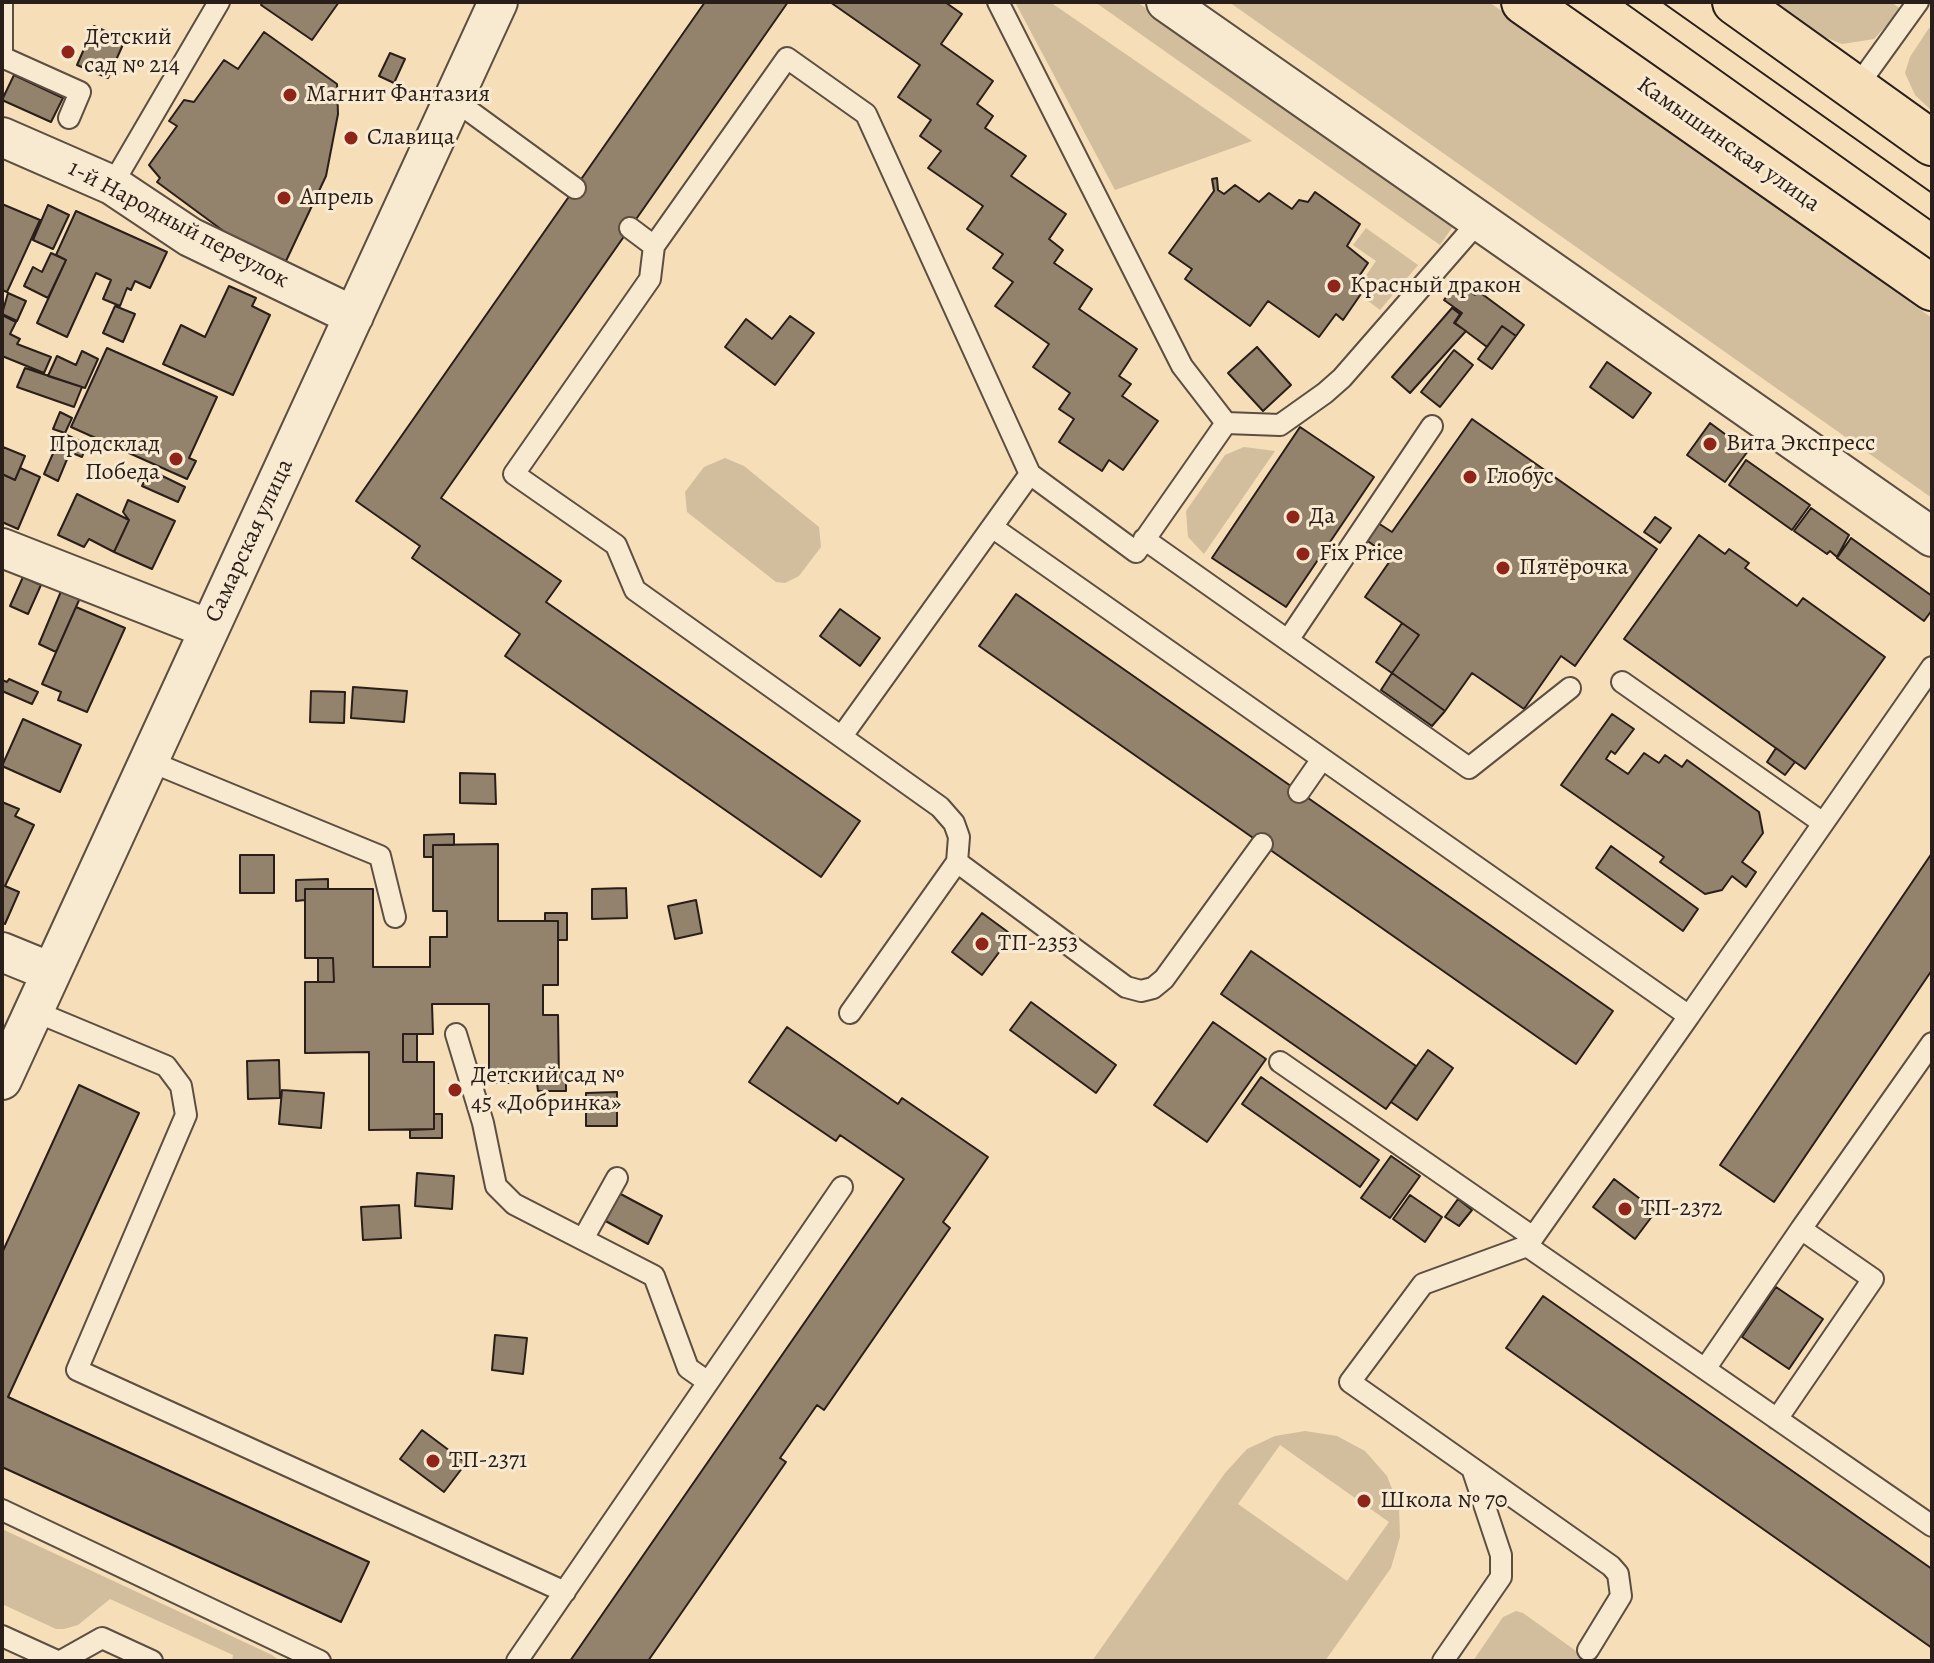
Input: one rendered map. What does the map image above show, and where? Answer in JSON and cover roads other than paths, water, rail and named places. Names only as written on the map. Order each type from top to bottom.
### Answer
[{"type":"main road","name":"Камышинская улица","points":[[1524,2],[1932,288]]},
{"type":"main road","points":[[1735,2],[1932,143]]},
{"type":"street","name":"Самарская улица","points":[[2,1080],[498,2]]},
{"type":"street","points":[[1166,2],[1932,537]]},
{"type":"street","name":"1-й Народный переулок","points":[[2,137],[112,185],[190,237],[354,316]]},
{"type":"street","points":[[2,548],[209,629]]},
{"type":"street","points":[[2,952],[51,972]]},
{"type":"lane","points":[[2,2],[2,57],[80,92],[69,118]]},
{"type":"lane","points":[[112,185],[219,2]]},
{"type":"lane","points":[[998,2],[1182,366],[1226,423]]},
{"type":"lane","points":[[1856,88],[1918,2]]},
{"type":"lane","points":[[850,1013],[957,862],[959,837],[954,823],[940,807],[635,590],[616,545],[514,474],[650,279],[654,246],[787,58],[866,114],[1030,474],[1136,552],[1226,423]]},
{"type":"lane","points":[[453,99],[575,188]]},
{"type":"lane","points":[[1226,423],[1280,425],[1325,393],[1342,378],[1478,222]]},
{"type":"lane","points":[[630,228],[654,246]]},
{"type":"lane","points":[[1288,640],[1432,426]]},
{"type":"lane","points":[[842,736],[1030,474]]},
{"type":"lane","points":[[992,527],[1689,1016]]},
{"type":"lane","points":[[1144,539],[1469,768],[1570,688]]},
{"type":"lane","points":[[1588,1650],[1618,1605],[1621,1596],[1618,1574],[1350,1382],[1423,1284],[1530,1241],[1932,667]]},
{"type":"lane","points":[[1622,682],[1823,823]]},
{"type":"lane","points":[[1299,792],[1322,759]]},
{"type":"lane","points":[[149,761],[380,856],[395,917]]},
{"type":"lane","points":[[957,862],[1126,987],[1141,991],[1153,988],[1164,979],[1262,844]]},
{"type":"lane","points":[[34,1011],[166,1066],[181,1086],[186,1115],[77,1370],[565,1592]]},
{"type":"lane","points":[[456,1034],[483,1123],[496,1186],[514,1204],[654,1276],[688,1368],[708,1382]]},
{"type":"lane","points":[[1705,1369],[1932,1043]]},
{"type":"lane","points":[[1280,1062],[1705,1369],[1932,1526]]},
{"type":"lane","points":[[583,1239],[617,1178]]},
{"type":"lane","points":[[517,1661],[842,1187]]},
{"type":"lane","points":[[1777,1419],[1873,1279],[1801,1229]]},
{"type":"lane","points":[[1443,1661],[1501,1577],[1501,1555],[1472,1468]]},
{"type":"lane","points":[[2,1510],[311,1659]]},
{"type":"lane","points":[[2,1636],[59,1661],[102,1638],[152,1661]]},
{"type":"tram line","points":[[1624,2],[1932,221]]},
{"type":"tram line","points":[[1662,2],[1932,193]]},
{"type":"place","name":"Детский сад № 214","points":[[68,52]]},
{"type":"place","name":"Магнит Фантазия","points":[[290,95]]},
{"type":"place","name":"Славица","points":[[351,138]]},
{"type":"place","name":"Апрель","points":[[284,198]]},
{"type":"place","name":"Красный дракон","points":[[1334,286]]},
{"type":"place","name":"Вита Экспресс","points":[[1710,444]]},
{"type":"place","name":"Продсклад Победа","points":[[176,459]]},
{"type":"place","name":"Глобус","points":[[1470,477]]},
{"type":"place","name":"Да","points":[[1293,517]]},
{"type":"place","name":"Fix Price","points":[[1303,554]]},
{"type":"place","name":"Пятёрочка","points":[[1503,568]]},
{"type":"place","name":"ТП-2353","points":[[982,944]]},
{"type":"place","name":"Детский сад № 45 «Добринка»","points":[[455,1090]]},
{"type":"place","name":"ТП-2372","points":[[1625,1209]]},
{"type":"place","name":"ТП-2371","points":[[433,1461]]},
{"type":"place","name":"Школа № 70","points":[[1364,1501]]}]
